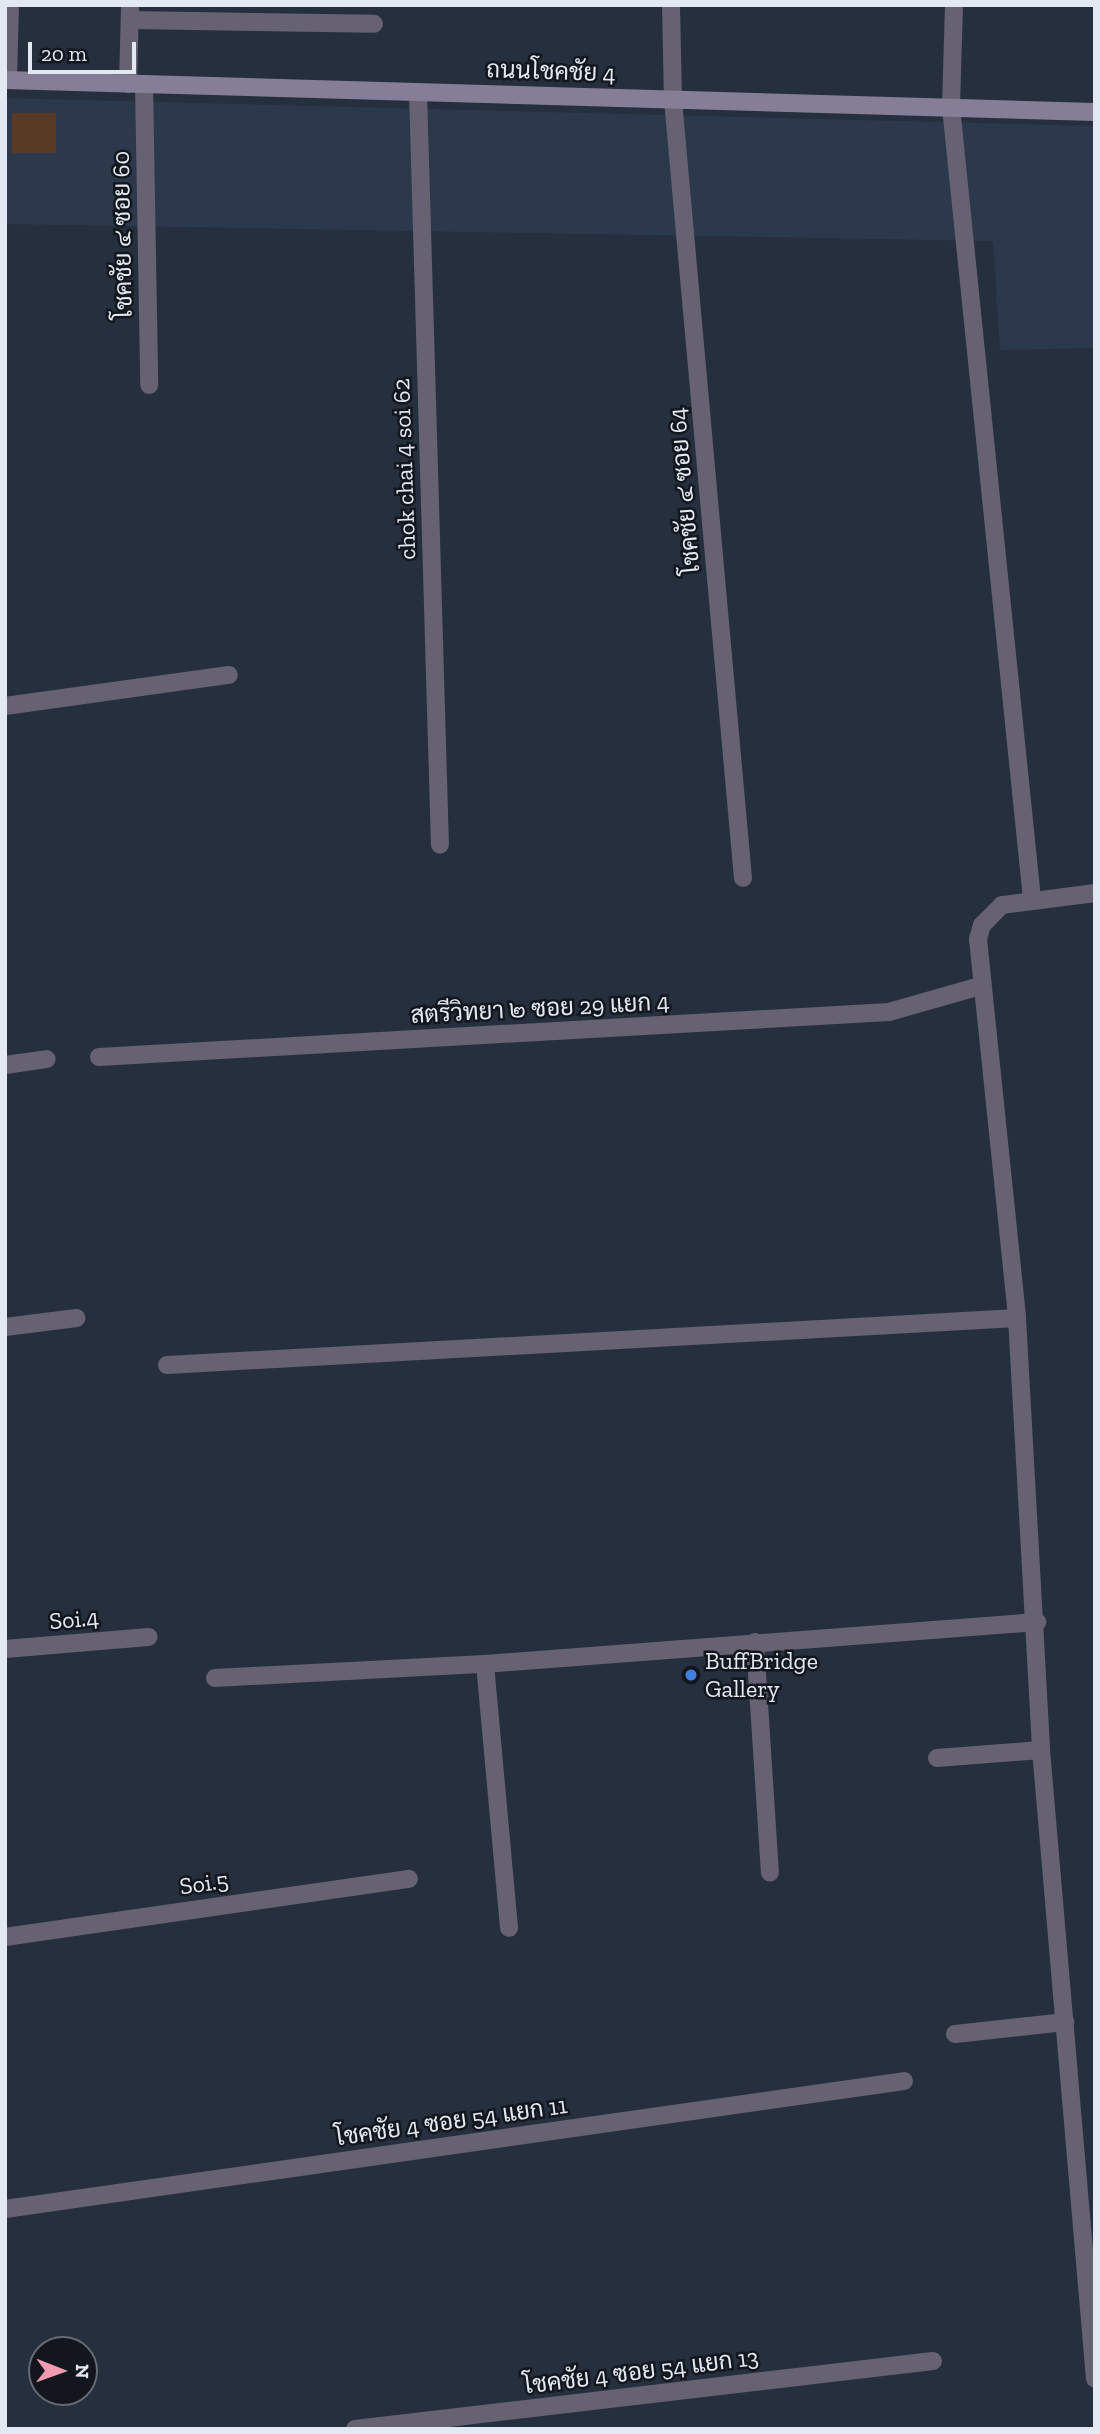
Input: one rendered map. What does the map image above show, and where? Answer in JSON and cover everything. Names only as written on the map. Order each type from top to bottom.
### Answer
[{"type":"street","points":[[7,80],[10,5]]},
{"type":"street","name":"โชคชัย ๔ ซอย 64","points":[[671,5],[673,100],[743,878]]},
{"type":"street","points":[[954,5],[951,107],[1032,899]]},
{"type":"street","points":[[130,13],[374,24]]},
{"type":"street","name":"โชคชัย ๔ ซอย 60","points":[[130,13],[136,84],[149,385]]},
{"type":"street","name":"ถนนโชคชัย 4","points":[[7,80],[1095,112]]},
{"type":"street","name":"chok chai 4 soi 62","points":[[418,92],[440,845]]},
{"type":"street","points":[[5,706],[229,675]]},
{"type":"street","points":[[1095,893],[1032,899],[1002,905],[982,925],[978,939],[980,986],[1017,1318],[1037,1622],[1041,1750],[1095,2379]]},
{"type":"street","name":"สตรีวิทยา ๒ ซอย 29 แยก 4","points":[[99,1057],[889,1012],[980,986]]},
{"type":"street","points":[[5,1065],[47,1059]]},
{"type":"street","points":[[5,1327],[76,1318]]},
{"type":"street","points":[[167,1364],[1017,1318]]},
{"type":"street","points":[[215,1678],[485,1664],[1037,1622]]},
{"type":"street","name":"Soi.4","points":[[5,1649],[148,1637]]},
{"type":"street","points":[[755,1642],[770,1872]]},
{"type":"street","points":[[485,1664],[509,1928]]},
{"type":"street","points":[[937,1758],[1041,1750]]},
{"type":"street","name":"Soi.5","points":[[5,1937],[409,1879]]},
{"type":"street","points":[[955,2034],[1065,2022]]},
{"type":"street","name":"โชคชัย 4 ซอย 54 แยก 11","points":[[5,2209],[904,2081]]},
{"type":"street","name":"โชคชัย 4 ซอย 54 แยก 13","points":[[355,2429],[933,2361]]},
{"type":"shaded area","points":[[5,98],[1095,126],[1095,348],[1000,350],[993,241],[5,224]]},
{"type":"building","points":[[12,113],[56,113],[56,153],[12,153]]},
{"type":"place","name":"BuffBridge Gallery","points":[[691,1675]]}]
